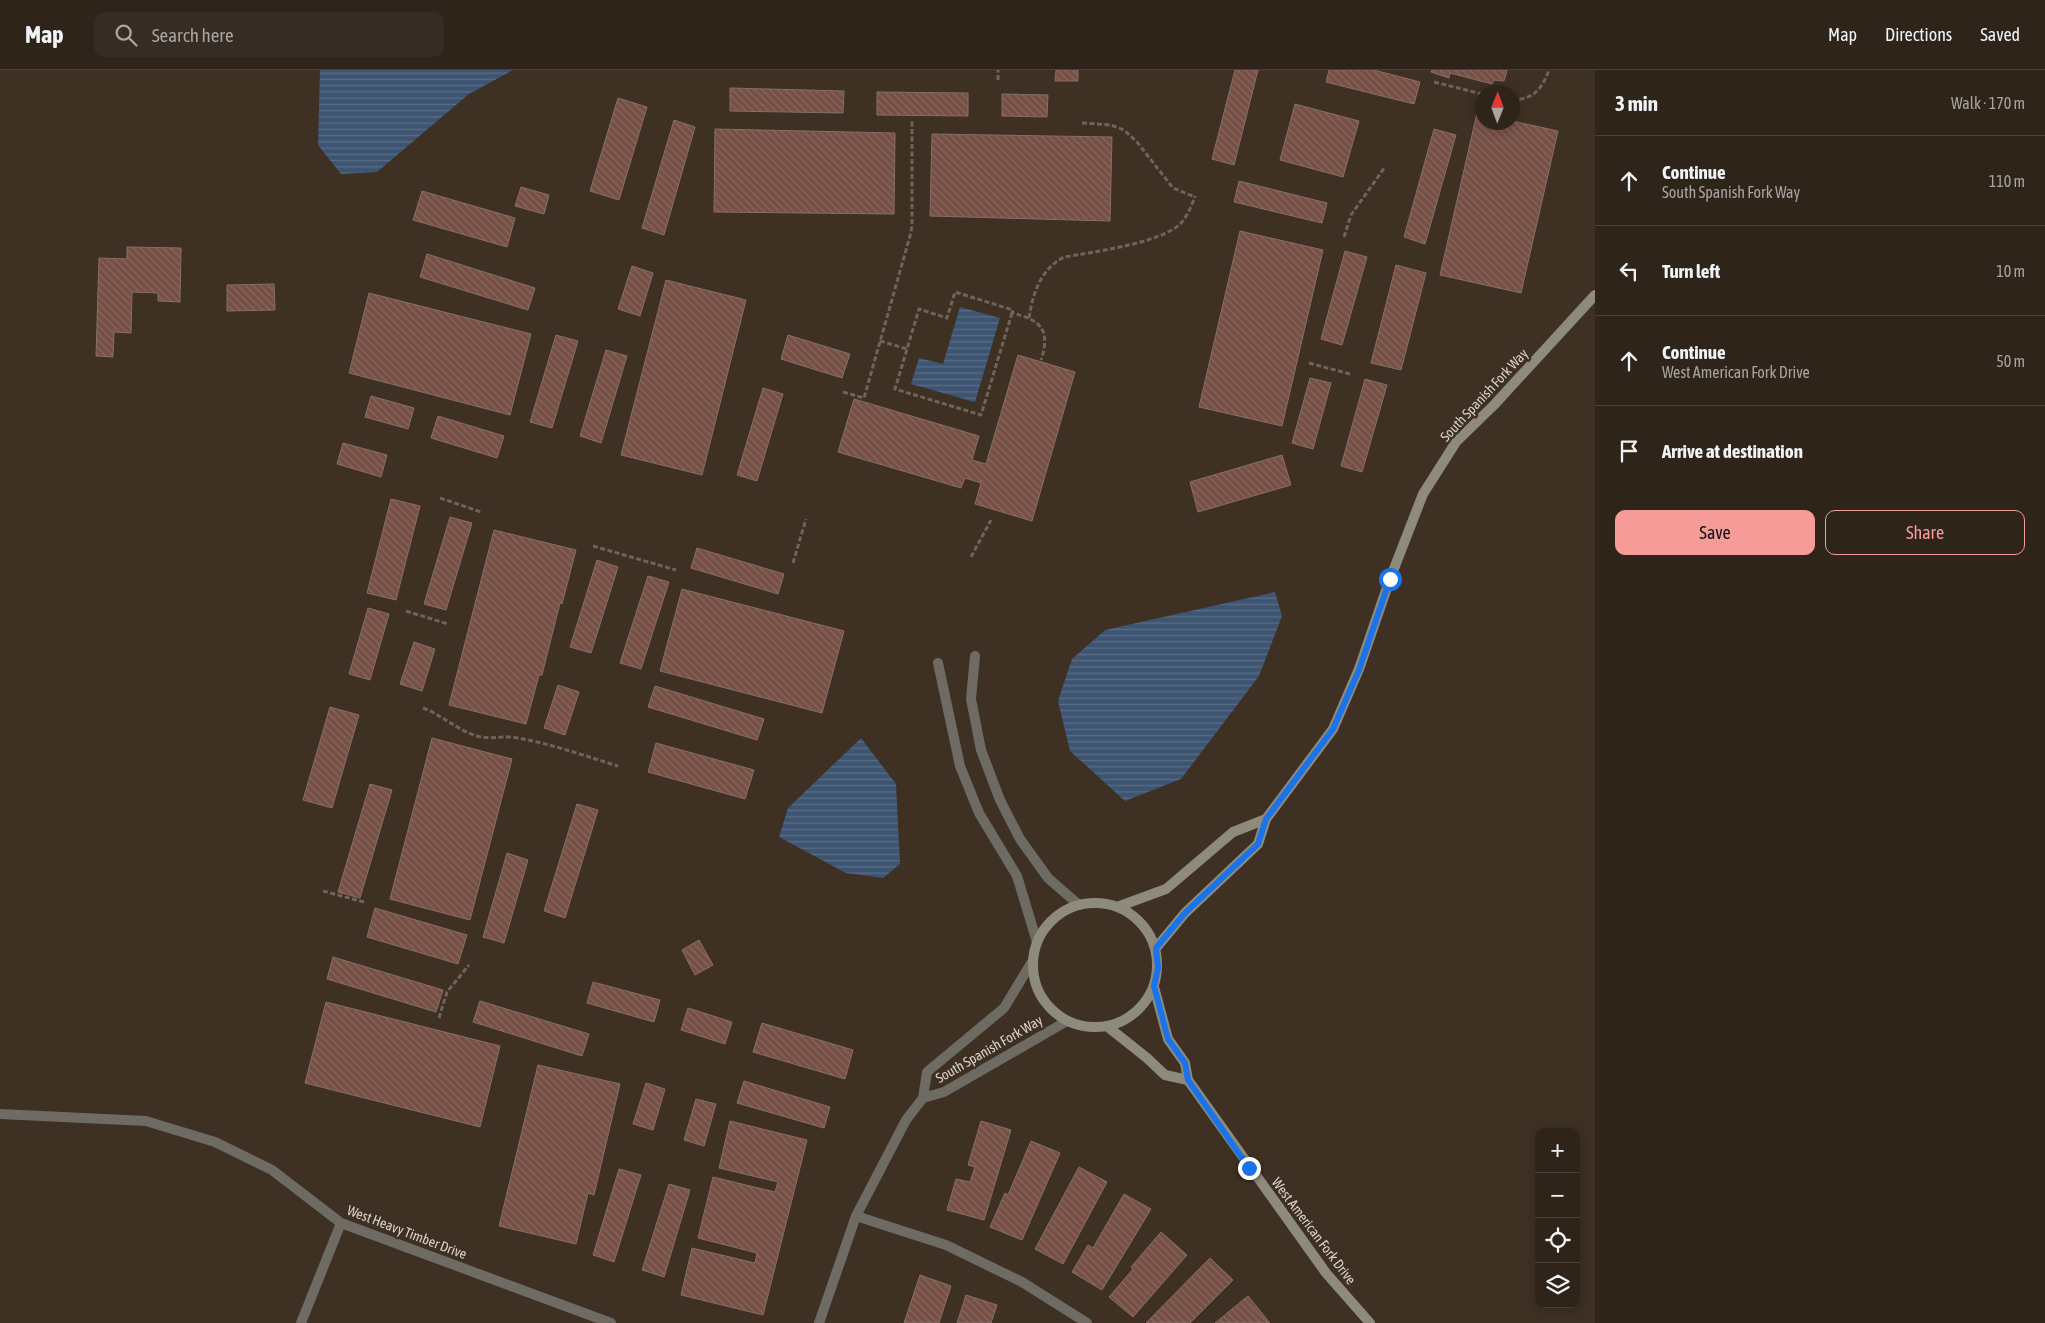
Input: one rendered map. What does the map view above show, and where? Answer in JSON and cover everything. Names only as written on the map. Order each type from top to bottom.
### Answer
[{"type":"street","name":"South Spanish Fork Way","points":[[1156,948],[1185,913],[1258,844],[1266,819],[1333,729],[1359,670],[1390,579],[1423,494],[1456,442],[1494,405],[1595,295]]},
{"type":"street","points":[[975,656],[970,699],[981,750],[1000,800],[1020,839],[1048,878],[1079,905]]},
{"type":"street","points":[[938,663],[960,766],[979,813],[1017,876],[1037,942]]},
{"type":"street","points":[[1117,907],[1166,889],[1233,832],[1266,819]]},
{"type":"street","points":[[1098,903],[1117,907],[1134,916],[1148,931],[1156,948],[1158,968],[1154,986],[1144,1005],[1128,1019],[1108,1027],[1087,1027],[1066,1021],[1052,1010],[1040,996],[1034,978],[1033,960],[1037,942],[1047,925],[1062,913],[1079,905],[1098,903]]},
{"type":"street","name":"South Spanish Fork Way","points":[[819,1323],[856,1216],[906,1120],[923,1098],[927,1072],[1004,1008],[1033,960]]},
{"type":"street","name":"West American Fork Drive","points":[[1154,986],[1168,1039],[1185,1063],[1188,1080],[1326,1273],[1370,1323]]},
{"type":"street","name":"South Spanish Fork Way","points":[[923,1098],[944,1092],[1066,1021]]},
{"type":"street","points":[[1108,1027],[1165,1075],[1188,1080]]},
{"type":"street","name":"West Heavy Timber Drive","points":[[0,1114],[146,1121],[215,1142],[272,1170],[341,1223],[610,1323]]},
{"type":"street","points":[[856,1216],[946,1245],[1022,1282],[1087,1323]]},
{"type":"street","points":[[301,1323],[341,1223]]},
{"type":"path","points":[[998,70],[998,80]]},
{"type":"path","points":[[1520,98],[1535,94],[1543,86],[1549,70]]},
{"type":"path","points":[[1434,82],[1475,92]]},
{"type":"path","points":[[843,392],[864,398],[912,226],[912,119]]},
{"type":"path","points":[[1029,318],[1035,289],[1041,278],[1055,262],[1064,257],[1148,240],[1167,232],[1180,224],[1188,213],[1195,197],[1173,188],[1137,142],[1124,130],[1111,125],[1082,123]]},
{"type":"path","points":[[1344,237],[1351,215],[1385,167]]},
{"type":"path","points":[[955,292],[1013,310],[1012,313],[981,415],[895,389],[920,310],[947,318],[955,292]]},
{"type":"path","points":[[1012,313],[1029,318],[1037,323],[1043,331],[1046,347],[1041,360]]},
{"type":"path","points":[[880,342],[907,349]]},
{"type":"path","points":[[1309,363],[1350,374]]},
{"type":"path","points":[[440,498],[481,512]]},
{"type":"path","points":[[793,563],[806,519]]},
{"type":"path","points":[[971,557],[991,520]]},
{"type":"path","points":[[593,546],[676,570]]},
{"type":"path","points":[[406,611],[448,624]]},
{"type":"path","points":[[423,708],[436,713],[457,727],[476,736],[493,739],[515,737],[618,766]]},
{"type":"path","points":[[323,891],[364,902]]},
{"type":"path","points":[[439,1018],[447,992],[469,965]]},
{"type":"water","points":[[320,70],[513,70],[469,94],[377,172],[341,174],[318,145]]},
{"type":"water","points":[[960,307],[1000,318],[975,402],[911,384],[919,358],[943,364]]},
{"type":"water","points":[[1275,592],[1282,616],[1259,676],[1181,779],[1125,801],[1070,751],[1058,701],[1072,659],[1105,630]]},
{"type":"water","points":[[861,738],[896,784],[900,864],[883,878],[846,873],[779,837],[788,808]]},
{"type":"building","points":[[1056,70],[1078,70],[1078,81],[1055,81]]},
{"type":"building","points":[[1235,70],[1258,70],[1234,165],[1212,159]]},
{"type":"building","points":[[1329,70],[1374,70],[1420,82],[1414,104],[1326,82]]},
{"type":"building","points":[[1432,70],[1507,71],[1504,81],[1494,80],[1492,84],[1450,73],[1449,78],[1431,72]]},
{"type":"building","points":[[730,88],[844,91],[843,113],[730,111]]},
{"type":"building","points":[[877,92],[968,93],[968,116],[877,115]]},
{"type":"building","points":[[1002,94],[1048,95],[1047,117],[1002,116]]},
{"type":"building","points":[[618,98],[647,107],[619,200],[590,191]]},
{"type":"building","points":[[1295,104],[1359,121],[1343,177],[1280,160]]},
{"type":"building","points":[[674,120],[695,127],[664,235],[642,228]]},
{"type":"building","points":[[1475,122],[1475,130],[1520,130],[1520,123],[1558,131],[1521,293],[1440,275]]},
{"type":"building","points":[[715,129],[895,133],[894,214],[714,212]]},
{"type":"building","points":[[1434,129],[1456,135],[1425,244],[1404,237]]},
{"type":"building","points":[[932,134],[1112,137],[1110,221],[930,216]]},
{"type":"building","points":[[1239,181],[1327,203],[1322,223],[1234,202]]},
{"type":"building","points":[[521,187],[549,195],[544,214],[515,206]]},
{"type":"building","points":[[422,191],[515,218],[507,247],[413,220]]},
{"type":"building","points":[[1240,231],[1323,250],[1282,426],[1199,407]]},
{"type":"building","points":[[127,247],[181,248],[180,302],[158,301],[158,293],[132,292],[131,333],[114,332],[113,357],[96,356],[99,258],[127,259]]},
{"type":"building","points":[[1345,251],[1367,257],[1342,345],[1321,339]]},
{"type":"building","points":[[427,254],[535,288],[528,310],[420,277]]},
{"type":"building","points":[[1396,265],[1426,273],[1401,370],[1371,363]]},
{"type":"building","points":[[632,266],[653,273],[640,316],[618,309]]},
{"type":"building","points":[[666,280],[746,300],[702,475],[621,455]]},
{"type":"building","points":[[274,284],[275,310],[227,311],[227,285]]},
{"type":"building","points":[[369,293],[531,334],[510,415],[349,373]]},
{"type":"building","points":[[556,335],[578,341],[552,428],[530,422]]},
{"type":"building","points":[[788,335],[850,354],[842,378],[781,359]]},
{"type":"building","points":[[606,350],[627,356],[601,443],[580,436]]},
{"type":"building","points":[[1018,355],[1075,372],[1032,521],[975,504],[981,483],[965,478],[961,488],[838,452],[854,399],[979,436],[972,460],[986,464]]},
{"type":"building","points":[[1310,378],[1331,383],[1313,449],[1292,443]]},
{"type":"building","points":[[1365,379],[1387,385],[1362,472],[1341,466]]},
{"type":"building","points":[[763,388],[783,394],[757,481],[737,475]]},
{"type":"building","points":[[371,396],[414,408],[408,429],[365,417]]},
{"type":"building","points":[[438,416],[504,436],[497,458],[431,438]]},
{"type":"building","points":[[343,443],[387,455],[381,477],[337,464]]},
{"type":"building","points":[[1282,455],[1291,485],[1198,512],[1190,482]]},
{"type":"building","points":[[391,499],[420,506],[396,600],[367,593]]},
{"type":"building","points":[[450,517],[472,523],[446,610],[424,604]]},
{"type":"building","points":[[494,530],[576,550],[562,604],[560,603],[542,675],[539,675],[526,724],[449,705]]},
{"type":"building","points":[[697,548],[784,574],[778,594],[691,568]]},
{"type":"building","points":[[597,560],[618,567],[591,653],[570,647]]},
{"type":"building","points":[[648,576],[669,582],[641,669],[620,663]]},
{"type":"building","points":[[682,589],[844,631],[822,713],[660,671]]},
{"type":"building","points":[[368,608],[389,614],[370,680],[349,674]]},
{"type":"building","points":[[414,642],[435,649],[422,691],[400,684]]},
{"type":"building","points":[[558,685],[579,692],[565,735],[544,728]]},
{"type":"building","points":[[655,686],[764,719],[757,740],[648,707]]},
{"type":"building","points":[[330,707],[359,715],[332,808],[303,800]]},
{"type":"building","points":[[432,738],[512,759],[470,920],[390,899]]},
{"type":"building","points":[[656,743],[754,770],[745,799],[648,772]]},
{"type":"building","points":[[370,784],[392,790],[360,898],[338,892]]},
{"type":"building","points":[[577,804],[598,810],[565,918],[544,911]]},
{"type":"building","points":[[507,853],[528,860],[504,943],[483,937]]},
{"type":"building","points":[[375,908],[467,935],[458,964],[367,937]]},
{"type":"building","points":[[699,940],[713,965],[695,975],[682,950]]},
{"type":"building","points":[[333,957],[443,990],[436,1012],[327,979]]},
{"type":"building","points":[[593,982],[660,1000],[654,1022],[587,1003]]},
{"type":"building","points":[[480,1001],[589,1034],[582,1056],[473,1022]]},
{"type":"building","points":[[326,1002],[500,1046],[480,1127],[305,1083]]},
{"type":"building","points":[[688,1008],[732,1022],[725,1044],[681,1030]]},
{"type":"building","points":[[762,1023],[853,1050],[845,1079],[753,1052]]},
{"type":"building","points":[[538,1065],[620,1084],[594,1195],[588,1193],[576,1244],[499,1226]]},
{"type":"building","points":[[744,1081],[830,1107],[824,1128],[737,1103]]},
{"type":"building","points":[[646,1083],[665,1089],[653,1130],[633,1124]]},
{"type":"building","points":[[696,1099],[716,1104],[704,1146],[684,1140]]},
{"type":"building","points":[[730,1121],[807,1140],[763,1315],[681,1295],[692,1248],[755,1263],[757,1253],[698,1238],[713,1177],[775,1192],[778,1182],[719,1168]]},
{"type":"building","points":[[981,1121],[1011,1130],[984,1220],[947,1210],[956,1179],[970,1182],[975,1167],[968,1165]]},
{"type":"building","points":[[1031,1141],[1060,1153],[1022,1240],[990,1227],[1005,1193],[1008,1195]]},
{"type":"building","points":[[1079,1167],[1107,1182],[1063,1264],[1035,1249]]},
{"type":"building","points":[[619,1169],[641,1175],[614,1262],[593,1255]]},
{"type":"building","points":[[669,1184],[690,1190],[664,1277],[642,1270]]},
{"type":"building","points":[[1124,1194],[1151,1209],[1102,1290],[1072,1272],[1088,1245],[1093,1248]]},
{"type":"building","points":[[1161,1232],[1187,1255],[1133,1317],[1109,1297],[1133,1269],[1131,1267]]},
{"type":"building","points":[[1210,1258],[1233,1280],[1190,1323],[1146,1323]]},
{"type":"building","points":[[920,1275],[951,1286],[939,1323],[904,1323]]},
{"type":"building","points":[[966,1295],[997,1305],[991,1323],[957,1323]]},
{"type":"building","points":[[1248,1296],[1270,1323],[1215,1323]]},
{"type":"route","points":[[1249,1168],[1188,1080],[1185,1063],[1168,1039],[1154,986],[1158,968],[1156,948],[1185,913],[1258,844],[1266,819],[1333,729],[1359,670],[1390,579]]}]
